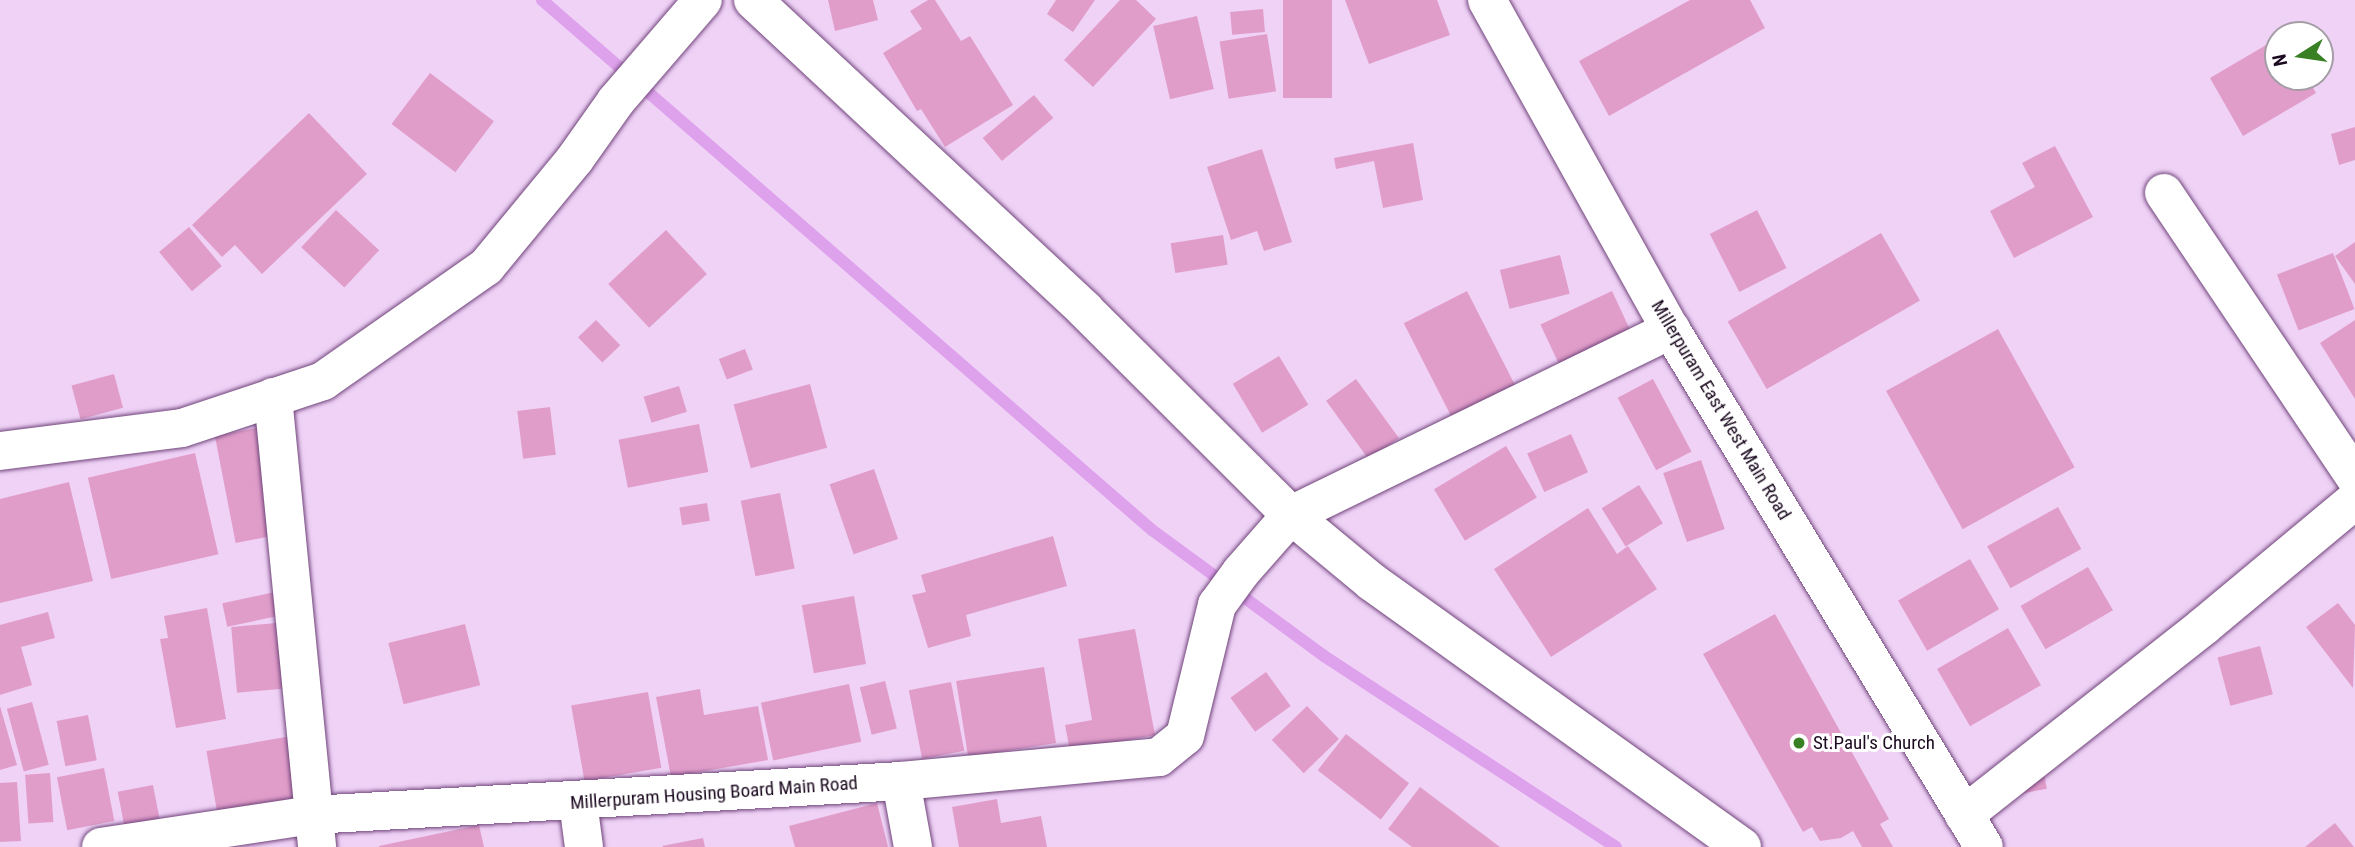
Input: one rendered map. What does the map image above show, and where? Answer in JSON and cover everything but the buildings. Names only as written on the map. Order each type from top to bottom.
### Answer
[{"type":"street","points":[[0,451],[182,428],[323,381],[486,267],[575,159],[616,100],[703,0]]},
{"type":"street","points":[[753,0],[1084,310],[1291,515],[1372,582],[1742,847]]},
{"type":"street","name":"Millerpuram East West Main Road","points":[[1487,0],[1671,330],[1984,847]]},
{"type":"street","points":[[2164,193],[2355,477]]},
{"type":"street","points":[[1291,515],[1671,330]]},
{"type":"street","points":[[273,397],[314,831]]},
{"type":"street","points":[[1964,815],[2204,626],[2355,500]]},
{"type":"street","name":"Millerpuram Housing Board Main Road","points":[[102,847],[314,831],[578,802],[901,781],[1159,757],[1185,736],[1217,605],[1241,572],[1291,515]]},
{"type":"street","points":[[901,781],[913,847]]},
{"type":"street","points":[[578,802],[584,847]]},
{"type":"waterway","points":[[542,0],[1152,530],[1324,656],[1616,847]]},
{"type":"place","name":"St.Paul's Church","points":[[1799,743]]}]
